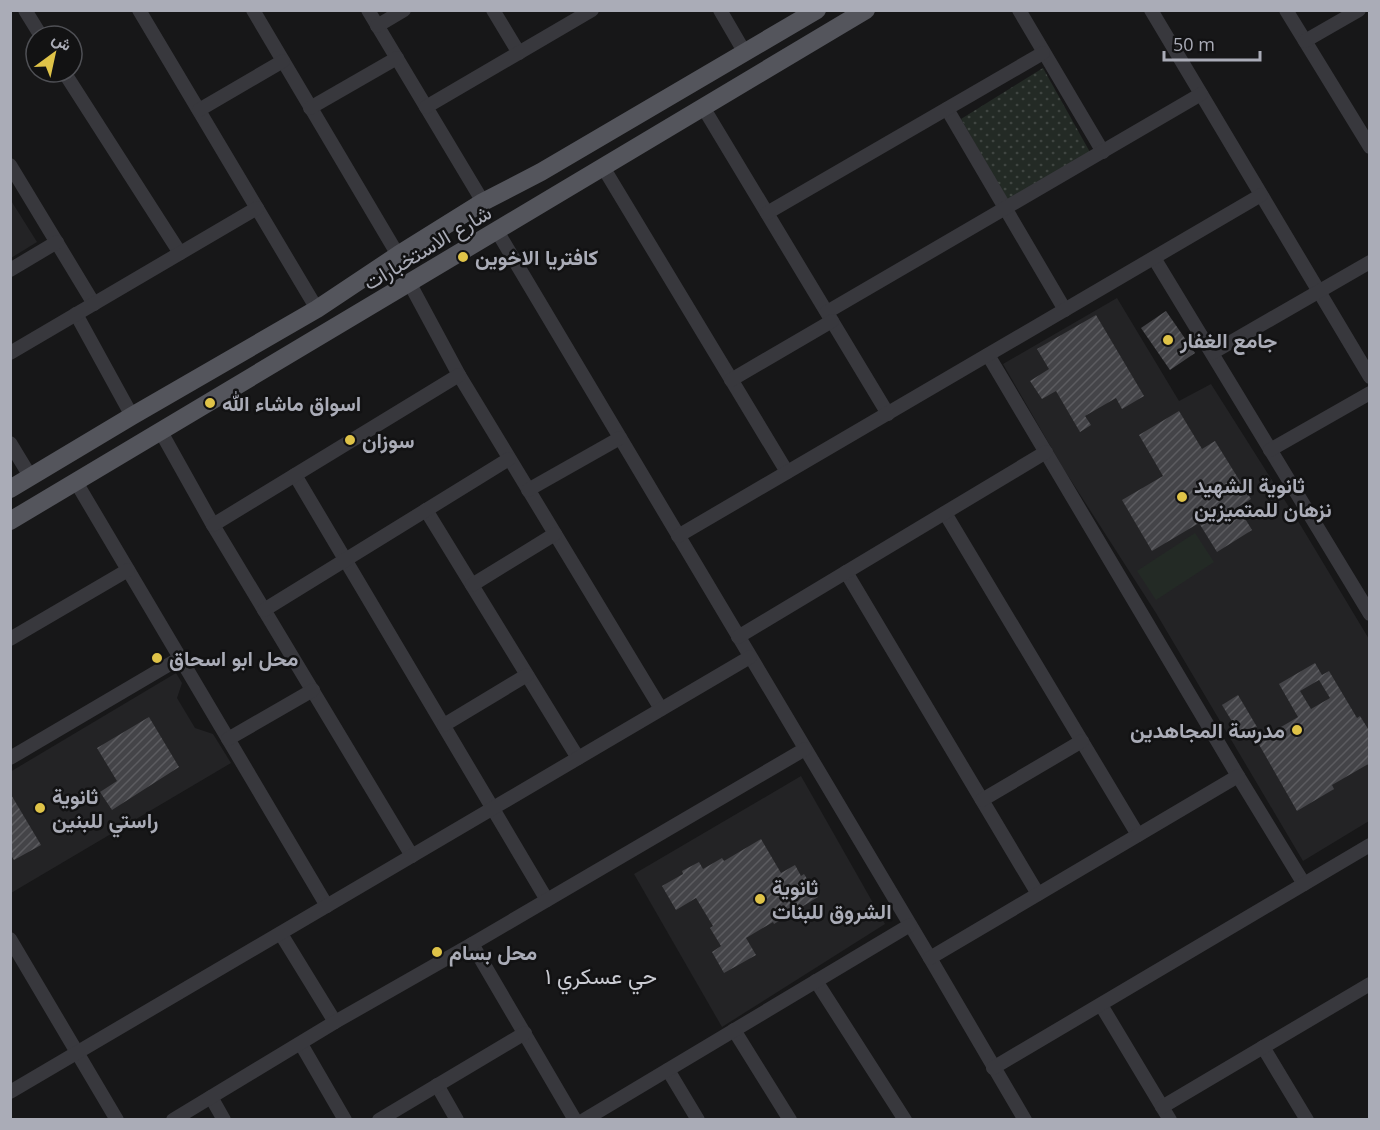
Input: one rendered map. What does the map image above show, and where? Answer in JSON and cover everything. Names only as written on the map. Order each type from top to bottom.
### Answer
[{"type":"main road","name":"شارع الاستخبارات","points":[[10,489],[317,309],[483,202],[541,172],[817,10]]},
{"type":"main road","name":"شارع الاستخبارات","points":[[10,521],[866,10]]},
{"type":"main road","points":[[541,172],[556,195]]},
{"type":"street","points":[[25,10],[34,24]]},
{"type":"street","points":[[139,10],[317,309]]},
{"type":"street","points":[[253,10],[398,255]]},
{"type":"street","points":[[368,10],[483,202]]},
{"type":"street","points":[[377,26],[404,10]]},
{"type":"street","points":[[493,10],[519,53]]},
{"type":"street","points":[[426,107],[592,10]]},
{"type":"street","points":[[720,10],[745,53]]},
{"type":"street","points":[[1019,10],[1103,152]]},
{"type":"street","points":[[1151,10],[1370,377]]},
{"type":"street","points":[[1287,10],[1370,147]]},
{"type":"street","points":[[1305,41],[1359,10]]},
{"type":"street","points":[[767,213],[1043,53]]},
{"type":"street","points":[[310,108],[397,58]]},
{"type":"street","points":[[199,110],[283,61]]},
{"type":"street","points":[[72,84],[180,253]]},
{"type":"street","points":[[731,380],[1005,208],[1201,94]]},
{"type":"street","points":[[703,107],[888,414]]},
{"type":"street","points":[[947,109],[1065,310]]},
{"type":"street","points":[[10,165],[94,304]]},
{"type":"street","points":[[603,167],[787,472]]},
{"type":"street","points":[[678,536],[1261,195]]},
{"type":"street","points":[[10,353],[258,208]]},
{"type":"street","points":[[497,231],[1025,1119]]},
{"type":"street","points":[[10,270],[57,242]]},
{"type":"street","points":[[1154,258],[1370,614]]},
{"type":"street","points":[[1212,353],[1370,262]]},
{"type":"street","points":[[410,284],[459,375],[661,709]]},
{"type":"street","points":[[76,314],[132,416]]},
{"type":"street","points":[[988,355],[1304,884]]},
{"type":"street","points":[[213,525],[459,375]]},
{"type":"street","points":[[1270,450],[1370,393]]},
{"type":"street","points":[[161,432],[213,525],[412,856]]},
{"type":"street","points":[[528,490],[620,438]]},
{"type":"street","points":[[10,443],[30,476]]},
{"type":"street","points":[[738,637],[1046,452]]},
{"type":"street","points":[[264,610],[509,459]]},
{"type":"street","points":[[295,475],[548,900]]},
{"type":"street","points":[[76,482],[327,906]]},
{"type":"street","points":[[426,510],[578,758]]},
{"type":"street","points":[[945,513],[1138,835]]},
{"type":"street","points":[[472,585],[555,534]]},
{"type":"street","points":[[10,639],[128,570]]},
{"type":"street","points":[[846,572],[1038,894]]},
{"type":"street","points":[[10,1092],[750,657]]},
{"type":"street","points":[[10,758],[180,658]]},
{"type":"street","points":[[444,725],[527,675]]},
{"type":"street","points":[[228,739],[313,690]]},
{"type":"street","points":[[982,800],[1082,741]]},
{"type":"street","points":[[173,1119],[335,1022],[805,749]]},
{"type":"street","points":[[930,958],[1238,776]]},
{"type":"street","points":[[993,1068],[1370,845]]},
{"type":"street","points":[[584,1119],[910,925]]},
{"type":"street","points":[[281,934],[335,1022]]},
{"type":"street","points":[[10,939],[117,1119]]},
{"type":"street","points":[[472,944],[575,1119]]},
{"type":"street","points":[[816,981],[904,1119]]},
{"type":"street","points":[[1162,1107],[1263,1047],[1367,990]]},
{"type":"street","points":[[1101,1005],[1170,1119]]},
{"type":"street","points":[[734,1030],[790,1119]]},
{"type":"street","points":[[379,1119],[525,1033]]},
{"type":"street","points":[[301,1044],[345,1119]]},
{"type":"street","points":[[1263,1047],[1307,1119]]},
{"type":"street","points":[[668,1070],[698,1119]]},
{"type":"street","points":[[437,1085],[457,1119]]},
{"type":"street","points":[[211,1097],[224,1119]]},
{"type":"shaded area","points":[[1043,68],[1091,154],[1010,204],[961,119]]},
{"type":"shaded area","points":[[10,199],[37,242],[11,258],[10,258]]},
{"type":"shaded area","points":[[1117,298],[1179,401],[1211,384],[1369,639],[1369,821],[1303,861],[1156,613],[1063,468],[1003,364]]},
{"type":"shaded area","points":[[1195,533],[1214,562],[1156,600],[1137,571]]},
{"type":"shaded area","points":[[176,673],[182,683],[177,698],[195,728],[213,734],[231,763],[11,893],[10,772]]},
{"type":"shaded area","name":"ثانوية الشروق للبنات","points":[[801,776],[885,924],[722,1027],[634,874]]},
{"type":"building","name":"جامع الغفار","points":[[1166,311],[1195,353],[1170,370],[1141,328]]},
{"type":"building","points":[[1096,315],[1144,396],[1122,409],[1116,398],[1085,416],[1091,425],[1080,432],[1056,391],[1042,399],[1030,381],[1049,369],[1037,349]]},
{"type":"building","points":[[1179,411],[1202,449],[1215,441],[1251,499],[1238,507],[1252,530],[1217,552],[1199,523],[1152,551],[1122,500],[1163,476],[1139,435]]},
{"type":"building","points":[[1315,663],[1322,675],[1329,671],[1357,718],[1360,716],[1370,732],[1370,763],[1332,785],[1334,789],[1297,811],[1257,741],[1298,717],[1279,684]],"holes":[[[1319,680],[1330,698],[1311,709],[1300,691]]]},
{"type":"building","points":[[1238,695],[1257,727],[1241,736],[1222,705]]},
{"type":"building","points":[[149,717],[179,767],[112,810],[100,792],[117,781],[97,748]]},
{"type":"building","points":[[10,793],[41,845],[14,860],[10,854]]},
{"type":"building","points":[[761,839],[781,873],[795,865],[801,876],[804,874],[818,897],[746,938],[756,955],[724,973],[712,952],[721,946],[710,928],[713,926],[696,898],[676,910],[662,886],[699,862],[703,869],[722,858],[724,861]]},
{"type":"place","name":"كافتريا الاخوين","points":[[463,257]]},
{"type":"place","name":"جامع الغفار","points":[[1168,340]]},
{"type":"place","name":"اسواق ماشاء الله","points":[[210,403]]},
{"type":"place","name":"سوزان","points":[[350,440]]},
{"type":"place","name":"ثانوية الشهيد نزهان للمتميزين","points":[[1182,497]]},
{"type":"place","name":"محل ابو اسحاق","points":[[157,658]]},
{"type":"place","name":"مدرسة المجاهدين","points":[[1297,730]]},
{"type":"place","name":"ثانوية راستي للبنين","points":[[40,808]]},
{"type":"place","name":"ثانوية الشروق للبنات","points":[[760,899]]},
{"type":"place","name":"محل بسام","points":[[437,952]]},
{"type":"district","name":"حي عسكري ١","points":[[601,975]]}]
